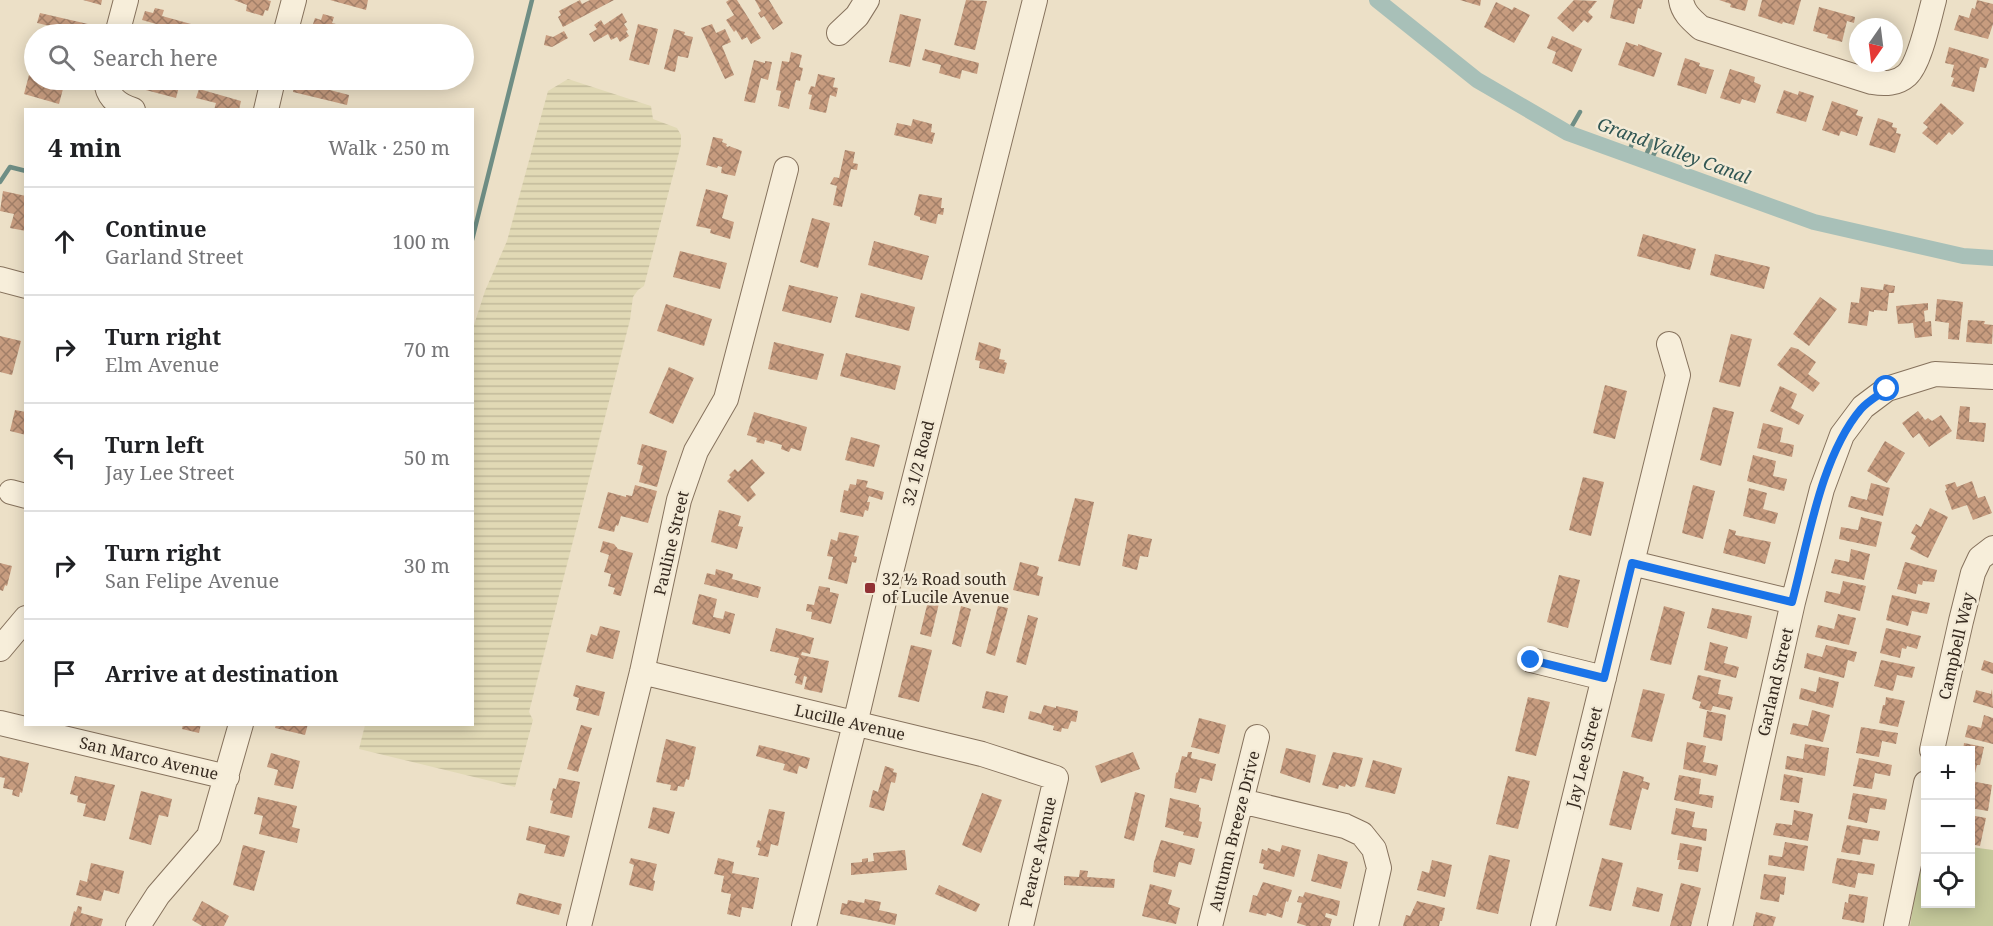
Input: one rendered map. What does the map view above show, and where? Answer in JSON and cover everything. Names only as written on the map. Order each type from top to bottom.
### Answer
[{"type":"street","points":[[120,24],[126,0]]},
{"type":"street","points":[[288,24],[294,0]]},
{"type":"street","points":[[839,33],[857,16],[867,0]]},
{"type":"street","name":"32 1/2 Road","points":[[804,926],[1035,0]]},
{"type":"street","points":[[1682,3],[1690,19],[1701,28],[1872,82],[1885,84],[1908,74],[1917,59],[1934,0]]},
{"type":"street","points":[[108,90],[116,102],[129,108]]},
{"type":"street","points":[[266,108],[271,90]]},
{"type":"street","name":"Pauline Street","points":[[579,926],[642,672],[679,501],[696,452],[726,399],[786,169]]},
{"type":"street","points":[[0,279],[24,285]]},
{"type":"street","name":"Jay Lee Street","points":[[1543,926],[1678,375],[1669,344]]},
{"type":"street","name":"Garland Street","points":[[1720,926],[1792,602],[1822,489],[1842,435],[1863,407],[1887,389],[1935,374],[1993,377]]},
{"type":"street","name":"Campbell Way","points":[[1933,746],[1973,573],[1980,558],[1993,548]]},
{"type":"street","points":[[1632,563],[1792,602]]},
{"type":"street","points":[[0,649],[24,620]]},
{"type":"street","points":[[1531,660],[1604,678]]},
{"type":"street","name":"Lucille Avenue","points":[[642,672],[982,754],[1056,778]]},
{"type":"street","name":"San Marco Avenue","points":[[0,723],[227,777]]},
{"type":"street","points":[[138,926],[158,895],[209,836],[240,726]]},
{"type":"street","name":"Autumn Breeze Drive","points":[[1210,926],[1257,737]]},
{"type":"street","name":"Pearce Avenue","points":[[1021,926],[1056,778]]},
{"type":"street","points":[[1896,926],[1922,800]]},
{"type":"street","points":[[1241,801],[1345,826],[1362,834],[1374,849],[1379,868],[1366,926]]},
{"type":"shaded area","points":[[568,79],[651,106],[653,119],[677,128],[681,135],[681,145],[644,286],[633,297],[630,320],[529,712],[533,720],[515,787],[359,749],[365,726],[474,726],[474,325],[485,291],[507,241],[548,91]]},
{"type":"green space","points":[[1975,848],[1993,850],[1993,926],[1910,926],[1921,855],[1921,908],[1975,908]]},
{"type":"building","points":[[83,0],[102,0],[101,5]]},
{"type":"building","points":[[234,0],[271,1],[268,11],[265,10],[263,16],[246,11],[247,5]]},
{"type":"building","points":[[330,0],[368,0],[366,10]]},
{"type":"building","points":[[580,0],[582,4],[590,0],[614,0],[563,27],[558,17],[561,15],[559,11]]},
{"type":"building","points":[[737,0],[761,38],[751,44],[747,37],[742,40],[736,30],[734,32],[726,20],[734,15],[726,2]]},
{"type":"building","points":[[755,0],[769,0],[783,23],[773,30],[764,16],[761,18],[758,13],[761,11]]},
{"type":"building","points":[[966,0],[987,1],[975,50],[954,45]]},
{"type":"building","points":[[1460,0],[1481,0],[1480,6]]},
{"type":"building","points":[[1574,0],[1597,1],[1588,12],[1593,17],[1588,23],[1584,20],[1573,32],[1557,18]]},
{"type":"building","points":[[1614,0],[1643,0],[1641,9],[1638,8],[1634,24],[1610,18]]},
{"type":"building","points":[[1719,0],[1748,0],[1745,11],[1730,7],[1731,4]]},
{"type":"building","points":[[1762,0],[1801,0],[1794,25],[1783,22],[1782,24],[1758,16]]},
{"type":"building","points":[[1977,0],[1993,4],[1993,24],[1988,39],[1954,30],[1959,15],[1969,18],[1972,8],[1975,9]]},
{"type":"building","points":[[1496,2],[1530,15],[1514,43],[1484,27]]},
{"type":"building","points":[[1819,7],[1855,17],[1847,21],[1842,42],[1813,31]]},
{"type":"building","points":[[155,8],[164,10],[162,16],[191,24],[156,24],[142,20],[145,11],[153,13]]},
{"type":"building","points":[[40,13],[88,24],[41,24],[37,23]]},
{"type":"building","points":[[622,13],[627,22],[624,24],[629,36],[620,42],[617,37],[611,40],[608,34],[594,42],[589,34],[597,29],[594,25],[601,20],[604,25]]},
{"type":"building","points":[[323,14],[334,17],[332,23],[336,24],[313,24],[315,18],[321,20]]},
{"type":"building","points":[[900,14],[921,19],[910,67],[889,62]]},
{"type":"building","points":[[638,24],[658,29],[649,65],[629,60]]},
{"type":"building","points":[[712,24],[716,33],[725,29],[731,42],[722,46],[734,75],[725,79],[701,28]]},
{"type":"building","points":[[674,29],[693,37],[688,58],[678,56],[675,72],[664,69]]},
{"type":"building","points":[[564,31],[568,38],[552,47],[544,45],[546,35],[553,37]]},
{"type":"building","points":[[1552,36],[1582,49],[1572,72],[1552,63],[1556,52],[1547,48]]},
{"type":"building","points":[[1626,42],[1662,53],[1654,77],[1618,65]]},
{"type":"building","points":[[1949,47],[1989,59],[1986,68],[1980,67],[1974,92],[1951,86],[1954,78],[1951,77],[1954,65],[1945,63]]},
{"type":"building","points":[[925,49],[979,63],[977,74],[962,70],[960,79],[939,73],[941,65],[922,60]]},
{"type":"building","points":[[791,52],[802,55],[799,67],[803,68],[800,81],[796,80],[789,109],[778,106],[781,91],[776,90],[782,61],[789,62]]},
{"type":"building","points":[[1685,58],[1700,63],[1699,66],[1714,70],[1706,94],[1677,85]]},
{"type":"building","points":[[754,60],[772,62],[768,80],[761,78],[755,103],[744,101]]},
{"type":"building","points":[[1730,69],[1755,77],[1754,82],[1761,85],[1755,103],[1742,99],[1740,104],[1720,98]]},
{"type":"building","points":[[818,74],[835,78],[833,87],[838,88],[836,97],[830,95],[826,113],[809,109],[812,95],[808,94],[811,86],[815,87]]},
{"type":"building","points":[[25,90],[63,90],[59,104],[24,94]]},
{"type":"building","points":[[146,90],[178,90],[176,98]]},
{"type":"building","points":[[199,90],[202,90],[241,101],[239,108],[215,108],[216,103],[196,98]]},
{"type":"building","points":[[293,90],[330,90],[349,95],[347,105],[293,92]]},
{"type":"building","points":[[1784,90],[1798,95],[1799,91],[1814,96],[1806,122],[1776,113]]},
{"type":"building","points":[[1832,101],[1858,110],[1856,115],[1863,117],[1857,136],[1841,131],[1839,136],[1822,130]]},
{"type":"building","points":[[1941,103],[1964,123],[1952,135],[1949,132],[1937,145],[1922,133],[1928,127],[1923,123]]},
{"type":"building","points":[[1878,118],[1893,123],[1892,127],[1897,128],[1896,133],[1901,134],[1895,153],[1869,145]]},
{"type":"building","points":[[913,119],[932,124],[931,132],[935,133],[932,144],[894,135],[897,123],[911,126]]},
{"type":"building","points":[[713,137],[723,139],[722,142],[727,144],[726,146],[742,151],[735,176],[721,173],[722,167],[706,165]]},
{"type":"building","points":[[845,150],[855,152],[853,163],[858,164],[857,170],[851,169],[842,207],[833,205],[837,186],[830,184],[834,177],[839,178]]},
{"type":"building","points":[[706,189],[728,195],[722,218],[734,222],[730,239],[710,233],[711,229],[696,226]]},
{"type":"building","points":[[3,191],[24,196],[24,231],[10,228],[14,214],[0,211]]},
{"type":"building","points":[[919,194],[942,198],[943,215],[938,214],[936,224],[920,220],[920,217],[914,215]]},
{"type":"building","points":[[812,218],[830,223],[818,268],[800,262]]},
{"type":"building","points":[[1643,234],[1696,249],[1690,270],[1637,256]]},
{"type":"building","points":[[874,241],[929,256],[922,280],[868,265]]},
{"type":"building","points":[[680,251],[727,263],[720,289],[673,277]]},
{"type":"building","points":[[1715,254],[1770,267],[1764,289],[1710,275]]},
{"type":"building","points":[[1884,284],[1895,286],[1894,293],[1889,293],[1887,311],[1869,311],[1867,326],[1848,323],[1851,302],[1859,303],[1861,287],[1883,290]]},
{"type":"building","points":[[789,285],[838,297],[831,323],[782,311]]},
{"type":"building","points":[[861,293],[915,307],[909,331],[855,317]]},
{"type":"building","points":[[1820,297],[1837,309],[1809,346],[1793,334]]},
{"type":"building","points":[[1937,299],[1963,302],[1959,340],[1948,339],[1949,323],[1935,321]]},
{"type":"building","points":[[1928,303],[1928,310],[1924,311],[1925,322],[1931,321],[1932,336],[1915,338],[1913,323],[1898,324],[1896,306]]},
{"type":"building","points":[[666,304],[712,319],[704,346],[657,331]]},
{"type":"building","points":[[1968,320],[1985,321],[1984,324],[1993,325],[1992,344],[1966,342]]},
{"type":"building","points":[[1731,334],[1752,339],[1740,387],[1719,382]]},
{"type":"building","points":[[0,336],[21,341],[12,375],[0,372]]},
{"type":"building","points":[[774,342],[824,354],[817,380],[768,369]]},
{"type":"building","points":[[979,342],[1001,349],[999,359],[1007,363],[1004,374],[979,368],[980,361],[975,360]]},
{"type":"building","points":[[1791,347],[1798,349],[1816,362],[1808,374],[1820,383],[1813,392],[1777,365]]},
{"type":"building","points":[[846,353],[901,366],[895,390],[840,376]]},
{"type":"building","points":[[669,367],[694,378],[673,424],[649,413]]},
{"type":"building","points":[[1605,385],[1627,391],[1615,439],[1593,433]]},
{"type":"building","points":[[1780,386],[1797,394],[1791,408],[1804,415],[1799,425],[1770,411]]},
{"type":"building","points":[[1960,406],[1970,407],[1969,422],[1986,423],[1984,442],[1956,439]]},
{"type":"building","points":[[1713,407],[1734,412],[1721,466],[1700,460]]},
{"type":"building","points":[[15,410],[24,412],[24,434],[10,431]]},
{"type":"building","points":[[1918,411],[1925,420],[1928,418],[1932,421],[1941,415],[1952,431],[1929,447],[1919,433],[1913,438],[1902,423]]},
{"type":"building","points":[[754,412],[807,427],[801,451],[791,448],[789,452],[781,449],[782,445],[765,440],[764,444],[756,442],[757,438],[747,435]]},
{"type":"building","points":[[1763,423],[1783,428],[1780,442],[1794,445],[1792,457],[1757,448]]},
{"type":"building","points":[[851,437],[880,445],[874,467],[845,460]]},
{"type":"building","points":[[1885,441],[1905,453],[1887,483],[1867,471]]},
{"type":"building","points":[[642,444],[667,451],[657,487],[639,482],[643,466],[637,464]]},
{"type":"building","points":[[1753,455],[1776,461],[1773,476],[1787,479],[1784,491],[1747,481]]},
{"type":"building","points":[[752,459],[765,473],[750,487],[756,495],[748,502],[727,481],[735,469],[738,472]]},
{"type":"building","points":[[1583,477],[1604,482],[1591,536],[1569,530]]},
{"type":"building","points":[[857,479],[868,481],[866,487],[884,492],[882,500],[869,496],[868,511],[865,510],[863,517],[840,512],[844,490],[848,491],[850,484],[856,485]]},
{"type":"building","points":[[1972,481],[1978,498],[1985,496],[1992,513],[1973,520],[1967,505],[1952,510],[1945,491],[1947,490],[1945,485],[1955,482],[1957,487]]},
{"type":"building","points":[[1871,483],[1890,488],[1883,516],[1848,507],[1851,496],[1867,500]]},
{"type":"building","points":[[635,485],[657,491],[648,523],[621,516],[614,532],[598,528],[608,492],[626,497],[626,495],[632,496]]},
{"type":"building","points":[[1693,485],[1715,491],[1703,539],[1682,533]]},
{"type":"building","points":[[1749,488],[1767,493],[1763,509],[1778,513],[1775,524],[1743,516]]},
{"type":"building","points":[[1075,498],[1094,502],[1080,566],[1058,561]]},
{"type":"building","points":[[1930,508],[1948,517],[1928,558],[1910,549],[1916,536],[1911,533],[1916,524],[1921,527]]},
{"type":"building","points":[[719,510],[741,516],[738,526],[743,527],[737,549],[711,542]]},
{"type":"building","points":[[1861,517],[1882,522],[1876,547],[1839,539],[1841,527],[1858,530]]},
{"type":"building","points":[[1729,529],[1736,531],[1735,535],[1771,542],[1765,564],[1723,553]]},
{"type":"building","points":[[839,532],[859,536],[854,556],[857,557],[856,563],[852,562],[847,584],[828,579],[833,557],[827,556],[831,539],[837,541]]},
{"type":"building","points":[[1128,534],[1152,539],[1148,557],[1140,556],[1137,570],[1122,566]]},
{"type":"building","points":[[603,541],[614,544],[618,549],[633,553],[621,596],[613,594],[615,588],[608,586],[611,574],[604,572],[609,555],[600,552]]},
{"type":"building","points":[[1851,549],[1870,554],[1864,580],[1831,573],[1835,559],[1849,562]]},
{"type":"building","points":[[1020,562],[1039,567],[1037,575],[1043,577],[1039,596],[1013,590]]},
{"type":"building","points":[[1905,562],[1937,570],[1934,582],[1923,581],[1922,585],[1918,584],[1916,594],[1897,589]]},
{"type":"building","points":[[0,563],[12,566],[7,586],[5,585],[3,591],[0,590]]},
{"type":"building","points":[[716,569],[733,574],[732,579],[761,587],[758,598],[704,584],[707,573],[715,575]]},
{"type":"building","points":[[1559,575],[1580,580],[1568,628],[1547,622]]},
{"type":"building","points":[[1843,581],[1866,586],[1860,611],[1824,602],[1826,591],[1840,594]]},
{"type":"building","points":[[819,586],[830,588],[830,592],[839,594],[831,624],[811,619],[812,612],[806,611],[807,604],[814,605]]},
{"type":"building","points":[[699,594],[717,599],[713,617],[723,619],[725,611],[735,614],[730,634],[692,624]]},
{"type":"building","points":[[1892,595],[1930,603],[1927,614],[1912,611],[1908,626],[1886,620]]},
{"type":"building","points":[[929,597],[940,599],[931,637],[920,634]]},
{"type":"building","points":[[961,606],[971,609],[961,647],[952,644]]},
{"type":"building","points":[[998,606],[1008,608],[995,656],[986,653]]},
{"type":"building","points":[[1664,606],[1685,612],[1671,665],[1650,660]]},
{"type":"building","points":[[1712,608],[1752,616],[1747,639],[1707,628]]},
{"type":"building","points":[[1838,614],[1856,618],[1849,645],[1815,637],[1818,625],[1834,629]]},
{"type":"building","points":[[1028,615],[1038,618],[1026,665],[1016,662]]},
{"type":"building","points":[[600,626],[620,631],[613,659],[586,652],[591,634],[597,636]]},
{"type":"building","points":[[776,628],[814,638],[810,654],[802,652],[801,655],[829,661],[822,693],[804,689],[807,677],[804,676],[802,685],[795,683],[797,676],[794,675],[799,658],[770,651]]},
{"type":"building","points":[[1886,628],[1921,636],[1917,649],[1907,646],[1906,649],[1902,648],[1900,658],[1880,653]]},
{"type":"building","points":[[1710,642],[1728,647],[1724,663],[1739,667],[1736,678],[1704,670]]},
{"type":"building","points":[[911,645],[932,650],[919,702],[898,697]]},
{"type":"building","points":[[1826,645],[1857,652],[1854,662],[1848,660],[1844,678],[1804,668],[1807,653],[1822,657]]},
{"type":"building","points":[[1881,660],[1915,667],[1912,678],[1897,675],[1893,691],[1874,686]]},
{"type":"building","points":[[1984,660],[1993,663],[1993,674],[1981,670]]},
{"type":"building","points":[[1698,675],[1721,680],[1718,694],[1733,697],[1730,710],[1713,706],[1711,711],[1699,708],[1701,702],[1692,699]]},
{"type":"building","points":[[1819,677],[1839,682],[1833,708],[1799,699],[1801,688],[1816,692]]},
{"type":"building","points":[[576,685],[605,692],[599,716],[576,710],[579,698],[573,696]]},
{"type":"building","points":[[1643,689],[1665,694],[1652,742],[1631,737]]},
{"type":"building","points":[[1992,689],[1993,708],[1973,702],[1976,690],[1991,694]]},
{"type":"building","points":[[986,691],[1008,696],[1004,713],[982,708]]},
{"type":"building","points":[[1528,697],[1550,702],[1536,756],[1515,751]]},
{"type":"building","points":[[1886,697],[1905,701],[1898,727],[1879,723]]},
{"type":"building","points":[[1044,705],[1078,711],[1076,722],[1071,721],[1068,729],[1062,728],[1061,732],[1053,730],[1054,726],[1028,719],[1030,711],[1041,714]]},
{"type":"building","points":[[1812,710],[1830,715],[1823,742],[1790,734],[1793,723],[1808,726]]},
{"type":"building","points":[[1707,711],[1726,715],[1722,741],[1703,737]]},
{"type":"building","points":[[1984,715],[1993,718],[1993,744],[1965,737],[1968,725],[1981,728]]},
{"type":"building","points":[[1199,718],[1226,725],[1219,754],[1191,747]]},
{"type":"building","points":[[581,725],[592,728],[578,772],[567,769]]},
{"type":"building","points":[[183,726],[201,726],[199,733],[182,729]]},
{"type":"building","points":[[276,726],[307,726],[305,735],[275,728]]},
{"type":"building","points":[[1861,727],[1898,733],[1896,744],[1882,741],[1879,757],[1856,753]]},
{"type":"building","points":[[666,739],[696,747],[689,780],[686,779],[684,787],[678,786],[677,791],[670,790],[671,785],[656,782]]},
{"type":"building","points":[[1687,742],[1706,746],[1703,762],[1718,765],[1716,776],[1683,769]]},
{"type":"building","points":[[1964,743],[1984,747],[1980,765],[1977,765],[1975,773],[1975,746],[1964,746]]},
{"type":"building","points":[[1805,744],[1829,748],[1825,776],[1785,769],[1787,756],[1803,759]]},
{"type":"building","points":[[759,745],[810,758],[807,769],[799,766],[797,774],[783,770],[785,764],[756,756]]},
{"type":"building","points":[[1286,748],[1316,755],[1310,783],[1280,773]]},
{"type":"building","points":[[1133,752],[1140,769],[1101,783],[1095,766]]},
{"type":"building","points":[[1188,752],[1192,752],[1191,758],[1216,764],[1212,781],[1200,778],[1196,793],[1174,788],[1182,756],[1187,757]]},
{"type":"building","points":[[1333,752],[1363,758],[1355,786],[1339,785],[1338,789],[1322,785]]},
{"type":"building","points":[[271,753],[300,761],[293,789],[274,785],[278,770],[267,767]]},
{"type":"building","points":[[0,756],[29,763],[19,797],[12,795],[13,790],[3,788],[5,778],[0,777]]},
{"type":"building","points":[[1859,758],[1892,765],[1890,776],[1875,773],[1872,789],[1853,786]]},
{"type":"building","points":[[1373,760],[1402,768],[1395,794],[1365,787]]},
{"type":"building","points":[[885,766],[894,769],[893,772],[897,773],[895,783],[891,782],[884,811],[869,807],[873,790],[878,792]]},
{"type":"building","points":[[1623,771],[1644,777],[1643,781],[1650,783],[1648,790],[1642,788],[1631,830],[1609,825]]},
{"type":"building","points":[[1784,774],[1803,778],[1799,803],[1780,800]]},
{"type":"building","points":[[1679,775],[1701,779],[1699,794],[1714,796],[1712,808],[1674,800]]},
{"type":"building","points":[[75,776],[115,785],[105,821],[83,816],[86,804],[77,802],[78,796],[70,794]]},
{"type":"building","points":[[1508,776],[1530,781],[1518,829],[1496,824]]},
{"type":"building","points":[[559,778],[580,782],[572,818],[550,813],[553,788],[556,789]]},
{"type":"building","points":[[1975,782],[1992,785],[1988,811],[1975,809]]},
{"type":"building","points":[[141,791],[172,799],[168,817],[159,815],[151,845],[129,839]]},
{"type":"building","points":[[1135,792],[1145,795],[1134,841],[1124,838]]},
{"type":"building","points":[[982,793],[1002,800],[981,853],[962,845]]},
{"type":"building","points":[[1853,793],[1887,799],[1885,810],[1870,808],[1867,823],[1848,819]]},
{"type":"building","points":[[258,797],[297,806],[292,827],[300,829],[297,843],[259,834],[263,816],[254,814]]},
{"type":"building","points":[[1170,798],[1199,805],[1201,808],[1199,821],[1202,822],[1198,838],[1183,835],[1184,832],[1165,827]]},
{"type":"building","points":[[653,807],[675,812],[669,834],[648,828]]},
{"type":"building","points":[[1676,808],[1695,812],[1692,827],[1707,829],[1706,841],[1671,834]]},
{"type":"building","points":[[769,809],[785,812],[778,846],[771,844],[768,857],[758,855],[760,848],[756,847],[758,840],[761,841]]},
{"type":"building","points":[[1794,810],[1813,814],[1808,841],[1773,835],[1776,823],[1792,825]]},
{"type":"building","points":[[1975,816],[1986,818],[1980,846],[1975,845]]},
{"type":"building","points":[[1847,825],[1880,831],[1878,841],[1863,839],[1860,855],[1841,852]]},
{"type":"building","points":[[529,826],[570,836],[564,857],[544,853],[546,845],[526,840]]},
{"type":"building","points":[[1161,840],[1195,849],[1191,865],[1179,862],[1175,877],[1153,872]]},
{"type":"building","points":[[1785,842],[1808,846],[1804,871],[1768,865],[1769,855],[1782,857]]},
{"type":"building","points":[[1680,843],[1702,847],[1698,872],[1678,869]]},
{"type":"building","points":[[243,845],[265,851],[254,891],[233,885]]},
{"type":"building","points":[[1282,845],[1301,850],[1294,877],[1263,869],[1264,864],[1259,863],[1262,849],[1267,851],[1268,848],[1280,852]]},
{"type":"building","points":[[905,850],[907,870],[851,875],[851,863],[862,862],[862,859],[868,858],[868,862],[874,861],[873,853]]},
{"type":"building","points":[[1318,854],[1348,862],[1341,889],[1311,881]]},
{"type":"building","points":[[1489,855],[1510,860],[1498,914],[1476,909]]},
{"type":"building","points":[[631,858],[657,864],[653,891],[629,885],[634,865],[629,863]]},
{"type":"building","points":[[718,858],[734,862],[732,873],[759,878],[753,909],[742,907],[740,917],[727,914],[731,894],[721,892],[724,876],[714,874]]},
{"type":"building","points":[[1602,858],[1623,863],[1611,911],[1589,906]]},
{"type":"building","points":[[1837,858],[1875,864],[1873,875],[1858,873],[1855,888],[1832,883]]},
{"type":"building","points":[[1432,860],[1452,865],[1445,897],[1417,890],[1422,871],[1429,873]]},
{"type":"building","points":[[91,863],[124,871],[119,894],[104,890],[101,901],[76,895],[80,880],[87,882]]},
{"type":"building","points":[[1080,870],[1088,871],[1087,877],[1115,879],[1114,888],[1064,885],[1064,876],[1079,877]]},
{"type":"building","points":[[1764,874],[1786,877],[1784,895],[1780,894],[1779,902],[1760,899]]},
{"type":"building","points":[[1263,882],[1292,890],[1288,902],[1286,901],[1282,918],[1267,913],[1266,916],[1249,912],[1253,895],[1257,896]]},
{"type":"building","points":[[1681,883],[1701,888],[1691,926],[1670,926]]},
{"type":"building","points":[[1150,884],[1172,890],[1168,904],[1180,908],[1176,924],[1142,916]]},
{"type":"building","points":[[939,885],[980,904],[976,912],[935,894]]},
{"type":"building","points":[[1637,887],[1663,894],[1659,912],[1632,906]]},
{"type":"building","points":[[1305,892],[1340,901],[1337,916],[1326,913],[1325,917],[1332,919],[1330,926],[1307,926],[1297,923],[1302,903],[1297,902],[1299,896],[1303,897]]},
{"type":"building","points":[[519,893],[562,904],[559,915],[516,904]]},
{"type":"building","points":[[1849,894],[1868,897],[1864,923],[1842,919]]},
{"type":"building","points":[[865,899],[881,902],[879,910],[897,914],[895,925],[840,914],[842,903],[847,904],[848,900],[864,903]]},
{"type":"building","points":[[202,901],[229,916],[224,926],[202,926],[192,920]]},
{"type":"building","points":[[1417,901],[1445,908],[1439,926],[1403,926],[1406,915],[1410,916]]},
{"type":"building","points":[[78,906],[82,907],[81,913],[103,919],[101,926],[70,926],[74,911],[76,912]]},
{"type":"building","points":[[1756,912],[1776,917],[1773,926],[1753,926]]},
{"type":"waterway","points":[[474,232],[532,0]]},
{"type":"waterway","name":"Grand Valley Canal","points":[[1377,0],[1477,80],[1568,133],[1814,222],[1963,256],[1993,258]]},
{"type":"waterway","points":[[1568,133],[1580,112]]},
{"type":"waterway","points":[[1628,154],[1636,134]]},
{"type":"waterway","points":[[1644,160],[1652,141]]},
{"type":"waterway","points":[[1650,162],[1658,146]]},
{"type":"waterway","points":[[0,182],[10,167],[24,170]]},
{"type":"place","name":"32 ½ Road south of Lucile Avenue","points":[[870,588]]},
{"type":"route","points":[[1531,660],[1604,678],[1632,563],[1792,602],[1822,489],[1842,435],[1863,407],[1887,389]]}]
